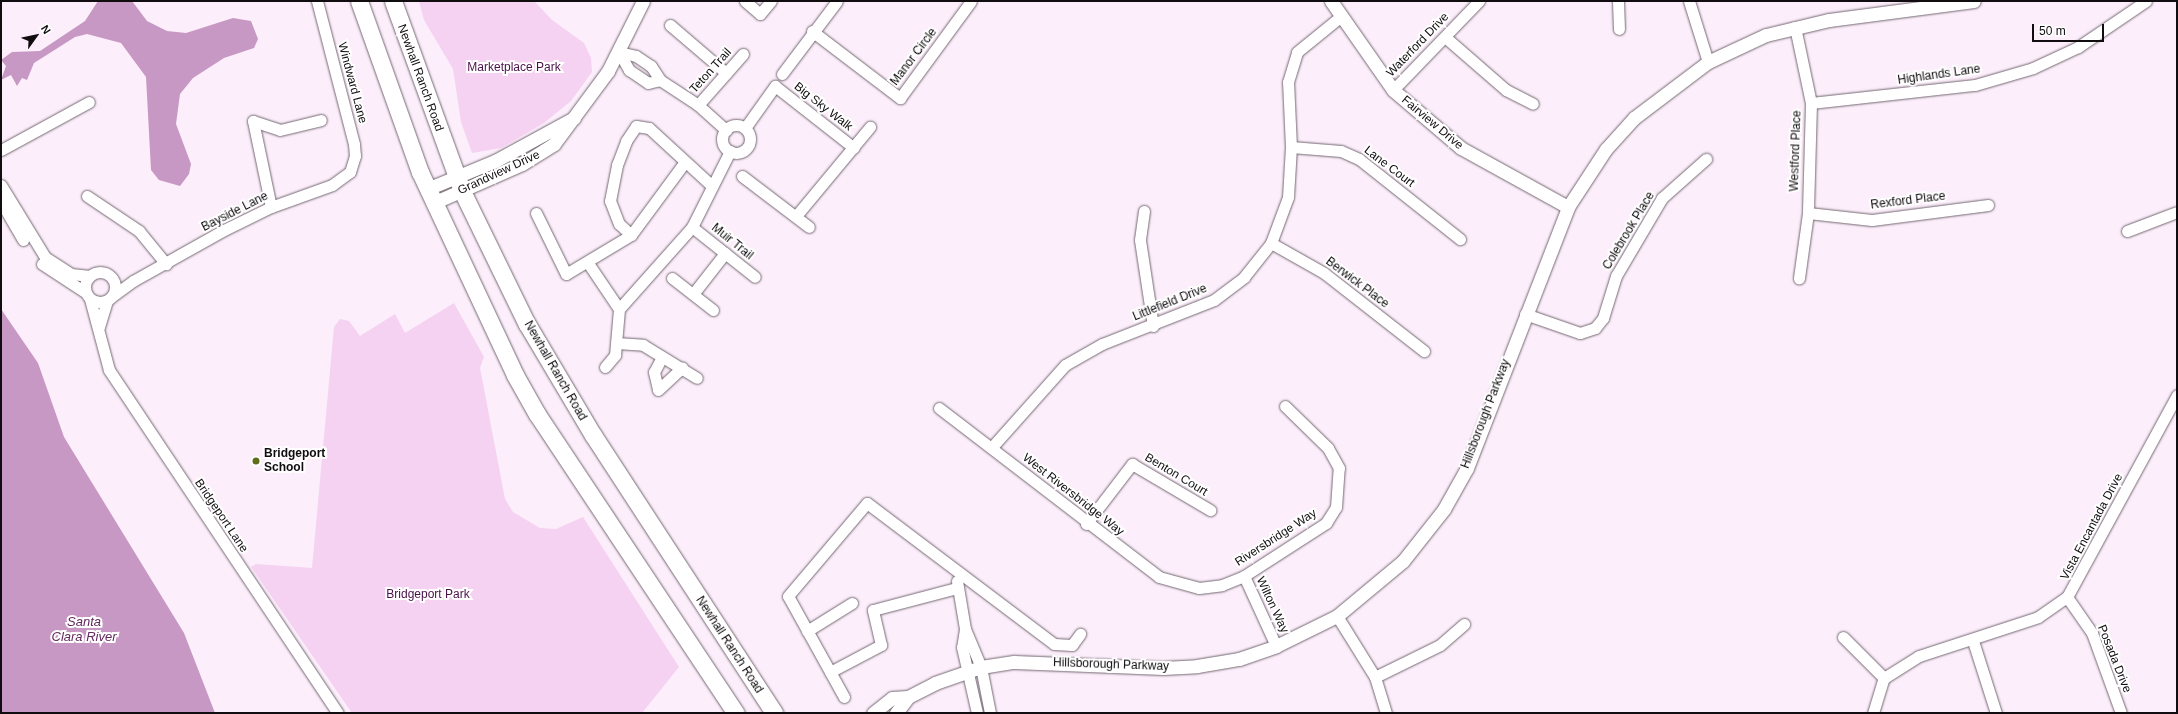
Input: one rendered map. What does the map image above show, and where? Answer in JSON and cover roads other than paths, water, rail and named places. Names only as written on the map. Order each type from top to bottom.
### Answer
[{"type":"main road","points":[[359,1],[379,66],[430,196],[497,339],[537,414],[736,713]]},
{"type":"main road","name":"Newhall Ranch Road","points":[[393,1],[459,184],[527,324],[568,394],[774,713]]},
{"type":"street","name":"Windward Lane","points":[[317,1],[354,144],[356,156],[350,172]]},
{"type":"street","name":"Grandview Drive","points":[[430,196],[546,150],[564,135],[619,52],[643,1]]},
{"type":"street","points":[[745,1],[760,14],[770,1]]},
{"type":"street","points":[[782,74],[812,31],[837,1]]},
{"type":"street","name":"Fairview Drive","points":[[1331,1],[1340,17],[1393,90],[1461,148],[1568,207]]},
{"type":"street","name":"Waterford Drive","points":[[1393,90],[1479,1]]},
{"type":"street","points":[[1618,1],[1619,29]]},
{"type":"street","points":[[1689,1],[1708,62]]},
{"type":"street","name":"Hillsborough Parkway","points":[[873,713],[892,698],[908,697],[967,671],[981,667],[1014,662],[1053,662],[1163,668],[1239,659],[1276,646],[1337,616],[1403,561],[1444,509],[1466,468],[1568,207],[1606,149],[1634,118],[1708,62],[1794,27],[1974,1]]},
{"type":"street","name":"Highlands Lane","points":[[1811,103],[1976,85],[2033,68],[2078,47],[2146,1]]},
{"type":"street","name":"Manor Circle","points":[[812,31],[900,98],[970,2]]},
{"type":"street","name":"Littlefield Drive","points":[[992,447],[1065,365],[1102,344],[1153,326],[1214,300],[1244,277],[1271,243],[1288,196],[1290,147],[1288,82],[1297,52],[1340,17]]},
{"type":"street","points":[[670,25],[726,73]]},
{"type":"street","name":"Westford Place","points":[[1794,27],[1811,103],[1808,213],[1799,278]]},
{"type":"street","points":[[1445,36],[1506,90],[1533,104]]},
{"type":"street","points":[[619,52],[629,70],[648,83],[660,80]]},
{"type":"street","points":[[619,52],[641,59],[651,66],[660,80],[698,105],[726,130]]},
{"type":"street","name":"Teton Trail","points":[[698,105],[743,54]]},
{"type":"street","name":"Big Sky Walk","points":[[746,128],[775,86],[854,148]]},
{"type":"street","points":[[1,150],[89,102]]},
{"type":"street","points":[[271,207],[253,121],[280,130],[321,120]]},
{"type":"street","points":[[726,130],[737,125],[746,128],[749,144],[743,151],[730,151]]},
{"type":"street","points":[[631,235],[619,224],[610,201],[617,165],[626,141],[636,126],[649,128],[675,149],[684,163],[711,185]]},
{"type":"street","name":"Big Sky Walk","points":[[796,216],[870,127]]},
{"type":"street","points":[[726,130],[723,141],[730,151]]},
{"type":"street","name":"Lane Court","points":[[1290,147],[1341,151],[1359,159],[1460,238]]},
{"type":"street","points":[[619,309],[692,227],[711,185],[730,151]]},
{"type":"street","name":"Colebrook Place","points":[[1525,314],[1580,333],[1595,328],[1603,318],[1616,276],[1662,198],[1706,159]]},
{"type":"street","points":[[536,213],[566,274],[588,263],[631,235],[684,163]]},
{"type":"street","name":"Bayside Lane","points":[[109,299],[133,281],[271,207],[332,185],[350,172]]},
{"type":"street","points":[[742,176],[809,227]]},
{"type":"street","points":[[1,185],[45,257],[71,274],[90,276],[102,272],[110,276],[133,281]]},
{"type":"street","points":[[87,196],[139,231],[166,264]]},
{"type":"street","points":[[1,202],[41,263],[88,295],[109,299],[115,289],[110,276]]},
{"type":"street","name":"Rexford Place","points":[[1808,213],[1872,220],[1988,205]]},
{"type":"street","points":[[1144,211],[1140,240],[1153,326]]},
{"type":"street","points":[[2127,231],[2177,212]]},
{"type":"street","name":"Muir Trail","points":[[692,227],[754,277]]},
{"type":"street","name":"Berwick Place","points":[[1271,243],[1324,273],[1424,351]]},
{"type":"street","points":[[694,294],[725,253]]},
{"type":"street","points":[[588,263],[619,309],[615,355],[604,367]]},
{"type":"street","points":[[88,295],[90,276]]},
{"type":"street","points":[[672,278],[713,310]]},
{"type":"street","name":"Bridgeport Lane","points":[[88,295],[99,327],[109,370],[338,713]]},
{"type":"street","name":"Bridgeport Lane","points":[[99,327],[109,299]]},
{"type":"street","points":[[617,343],[643,345],[697,378]]},
{"type":"street","points":[[662,357],[654,372],[658,390],[682,368]]},
{"type":"street","name":"Vista Encantada Drive","points":[[1884,678],[1919,656],[1973,641],[2038,617],[2067,597],[2177,395]]},
{"type":"street","name":"Riversbridge Way","points":[[1199,588],[1222,585],[1244,576],[1326,523],[1336,507],[1339,468],[1328,448],[1285,406]]},
{"type":"street","name":"West Riversbridge Way","points":[[939,408],[992,447],[1086,524],[1158,577],[1199,588]]},
{"type":"street","name":"Benton Court","points":[[1086,524],[1132,464],[1210,510]]},
{"type":"street","points":[[844,696],[788,596],[867,503],[957,574],[1054,644],[1072,645],[1080,634]]},
{"type":"street","points":[[957,574],[957,588],[965,629],[981,667],[990,713]]},
{"type":"street","name":"Wilton Way","points":[[1244,576],[1276,646]]},
{"type":"street","points":[[830,672],[881,645],[872,610],[957,588]]},
{"type":"street","name":"Posada Drive","points":[[2067,597],[2092,633],[2121,713]]},
{"type":"street","points":[[807,631],[852,603]]},
{"type":"street","points":[[1337,616],[1375,677],[1386,713]]},
{"type":"street","points":[[1375,677],[1440,645],[1464,624]]},
{"type":"street","points":[[965,629],[962,647],[977,713]]},
{"type":"street","points":[[1843,637],[1884,678],[1873,713]]},
{"type":"street","points":[[1973,641],[1996,713]]},
{"type":"street","name":"Hillsborough Parkway","points":[[896,713],[908,697]]},
{"type":"water","points":[[98,1],[132,1],[147,21],[167,31],[186,33],[233,18],[251,21],[258,39],[254,48],[224,58],[193,78],[180,94],[176,124],[191,164],[189,174],[180,186],[159,180],[151,170],[146,77],[121,43],[87,34],[75,37],[34,63],[27,80],[22,78],[17,86],[11,75],[1,80],[6,66],[1,60],[12,52],[40,51],[85,21]]},
{"type":"water","name":"Santa Clara River","points":[[1,309],[38,363],[64,437],[184,633],[215,713],[1,713]]},
{"type":"place","name":"Bridgeport School","points":[[256,461]]},
{"type":"park label","name":"Marketplace Park","points":[[514,68]]},
{"type":"park label","name":"Bridgeport Park","points":[[428,595]]}]
